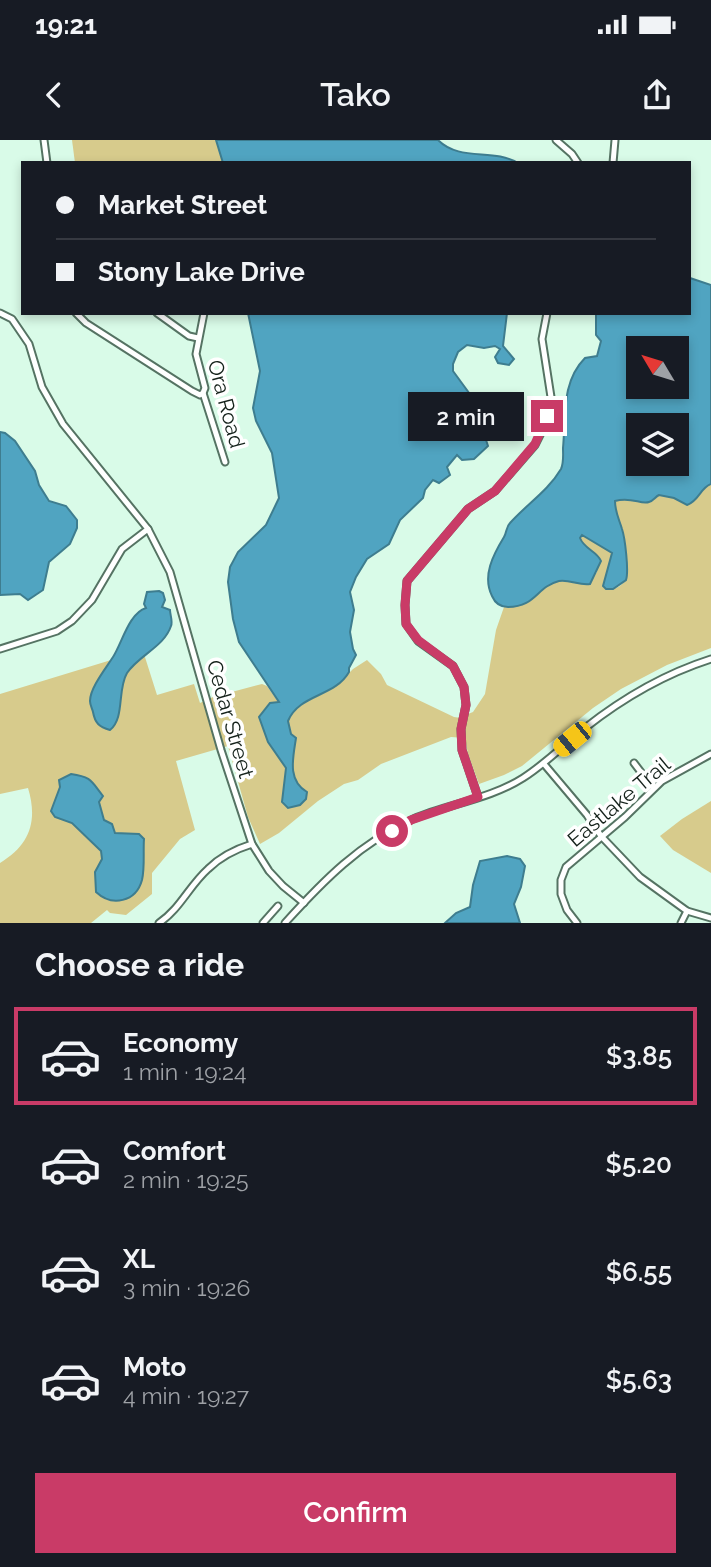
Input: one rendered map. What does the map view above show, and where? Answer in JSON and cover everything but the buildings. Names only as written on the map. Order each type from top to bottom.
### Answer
[{"type":"street","points":[[44,140],[47,161]]},
{"type":"street","points":[[556,140],[577,161]]},
{"type":"street","points":[[613,161],[614,140]]},
{"type":"street","name":"Cedar Street","points":[[0,313],[12,319],[29,344],[42,387],[63,424],[148,529],[170,572],[221,750],[252,844],[269,871],[304,903]]},
{"type":"street","points":[[78,315],[86,323],[192,391],[203,393]]},
{"type":"street","points":[[159,315],[189,336],[198,338]]},
{"type":"street","name":"Ora Road","points":[[204,315],[196,354],[205,388],[203,393],[225,463]]},
{"type":"street","points":[[478,797],[462,750],[461,729],[466,705],[464,687],[453,666],[418,640],[406,624],[407,581],[468,509],[495,491],[535,444],[542,431],[551,397],[542,339],[546,315]]},
{"type":"street","points":[[0,649],[57,631],[72,621],[92,600],[122,549],[148,529]]},
{"type":"street","points":[[285,923],[338,866],[372,841],[411,820],[511,785],[544,764],[614,706],[673,673],[711,659]]},
{"type":"street","name":"Eastlake Trail","points":[[577,923],[564,902],[561,880],[566,867],[625,817],[653,788],[711,754]]},
{"type":"street","points":[[634,763],[653,788]]},
{"type":"street","points":[[544,764],[601,836],[648,884],[687,911],[711,918]]},
{"type":"street","points":[[159,923],[180,904],[207,869],[252,844]]},
{"type":"street","points":[[262,923],[278,906]]},
{"type":"street","points":[[681,923],[687,911]]},
{"type":"shaded area","points":[[72,140],[216,140],[222,161],[75,161]]},
{"type":"shaded area","points":[[711,484],[711,648],[667,665],[621,689],[593,708],[522,766],[479,784],[465,738],[451,737],[381,764],[358,780],[344,784],[260,844],[248,817],[228,746],[176,761],[195,830],[180,839],[152,873],[152,894],[126,915],[110,913],[107,910],[91,923],[0,923],[0,863],[25,840],[32,811],[28,788],[0,794],[0,694],[121,657],[144,654],[157,695],[194,684],[200,703],[262,684],[267,686],[279,703],[297,706],[340,682],[367,660],[381,674],[387,685],[454,717],[468,719],[468,714],[473,712],[485,694],[496,630],[504,607],[523,604],[559,581],[587,585],[597,572],[580,538],[582,535],[612,553],[603,586],[606,589],[618,587],[625,579],[627,567],[615,501],[642,501],[659,495],[674,498],[687,505]]},
{"type":"shaded area","points":[[711,801],[711,873],[673,850],[660,836]]},
{"type":"water","points":[[216,140],[438,140],[456,151],[498,156],[513,161],[222,161]]},
{"type":"water","points":[[691,278],[711,285],[711,484],[687,505],[674,498],[659,495],[646,503],[626,499],[615,501],[624,539],[627,569],[626,580],[613,589],[603,586],[612,553],[582,535],[582,542],[601,561],[590,584],[559,581],[525,604],[503,606],[493,598],[489,588],[490,566],[509,525],[550,484],[561,469],[568,389],[577,367],[585,358],[597,356],[601,341],[596,335],[596,315],[691,315]]},
{"type":"water","points":[[248,315],[507,315],[503,346],[514,359],[509,365],[498,363],[495,357],[500,349],[495,346],[484,348],[467,345],[458,352],[453,371],[472,397],[469,419],[471,429],[475,436],[486,440],[488,446],[474,459],[462,460],[457,455],[447,467],[450,475],[439,483],[433,480],[425,490],[423,498],[400,520],[389,544],[367,559],[356,577],[350,592],[354,610],[350,632],[356,655],[349,672],[335,686],[300,705],[288,721],[291,734],[296,738],[294,775],[307,792],[306,799],[300,805],[288,808],[282,802],[286,768],[268,742],[259,717],[270,703],[279,702],[239,642],[228,582],[230,567],[238,552],[266,525],[279,498],[272,453],[256,421],[253,408],[260,371]]},
{"type":"water","points":[[0,432],[15,441],[35,471],[39,485],[49,501],[66,506],[77,520],[77,528],[70,544],[49,562],[43,590],[28,600],[20,594],[0,595]]},
{"type":"water","points":[[147,592],[163,593],[165,600],[162,607],[170,610],[171,626],[163,640],[127,673],[122,687],[118,718],[110,730],[106,729],[95,719],[90,702],[93,690],[130,622],[146,608],[144,604]]},
{"type":"water","points":[[71,774],[90,780],[103,796],[99,802],[104,820],[112,824],[115,833],[139,834],[144,839],[142,880],[135,893],[123,900],[109,900],[96,892],[95,872],[102,859],[101,851],[72,823],[55,817],[51,811],[60,787],[59,780]]},
{"type":"water","points":[[507,856],[520,859],[525,866],[514,904],[520,923],[445,923],[456,913],[470,907],[480,861]]},
{"type":"route","points":[[392,831],[411,820],[478,797],[462,750],[461,729],[466,705],[464,687],[453,666],[418,640],[406,624],[407,581],[468,509],[495,491],[535,444],[547,416]]}]
